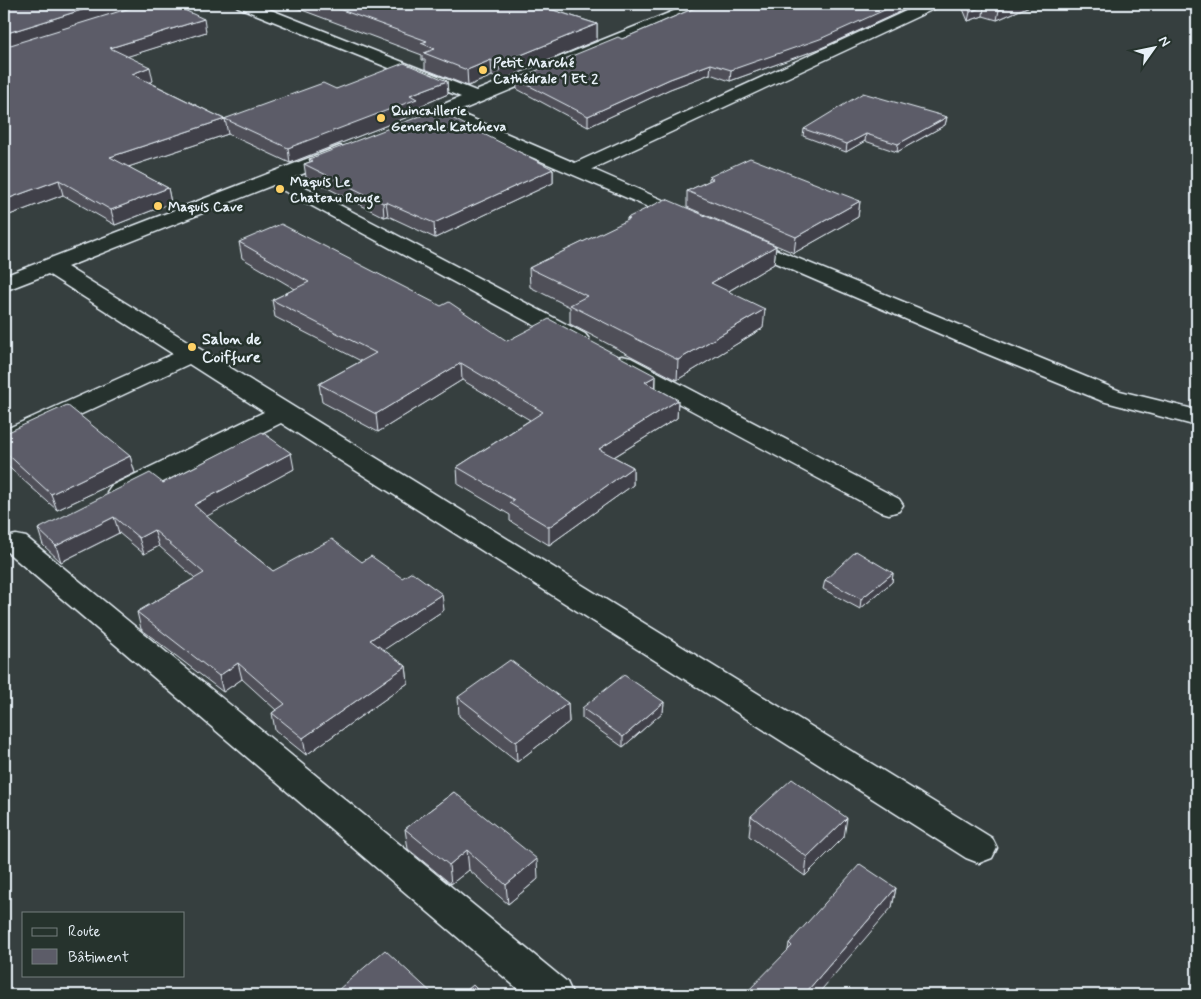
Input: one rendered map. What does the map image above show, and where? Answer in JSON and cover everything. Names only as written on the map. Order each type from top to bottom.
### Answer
[{"type":"street","points":[[243,4],[478,98]]},
{"type":"street","points":[[415,122],[478,98],[704,4]]},
{"type":"street","points":[[575,170],[933,4]]},
{"type":"street","points":[[600,28],[625,37]]},
{"type":"street","points":[[442,112],[974,340],[1111,396],[1197,418]]},
{"type":"street","points":[[4,284],[353,147]]},
{"type":"street","points":[[274,178],[889,505]]},
{"type":"street","points":[[50,266],[979,848]]},
{"type":"street","points":[[4,440],[192,354]]},
{"type":"street","points":[[96,504],[283,412]]},
{"type":"street","points":[[21,542],[553,995]]},
{"type":"building","points":[[4,4],[101,4],[4,34]]},
{"type":"building","points":[[143,4],[171,4],[204,19],[110,48],[150,67],[132,74],[224,119],[323,83],[336,89],[404,63],[447,81],[410,95],[417,99],[288,148],[225,119],[110,157],[168,188],[111,210],[59,180],[4,200],[4,47]]},
{"type":"building","points":[[325,4],[534,4],[597,24],[499,64],[491,60],[467,70],[424,53],[435,49],[421,43],[427,41]]},
{"type":"building","points":[[704,4],[898,4],[820,39],[731,70],[711,64],[670,79],[588,116],[516,79],[618,37],[622,39]]},
{"type":"building","points":[[967,4],[1015,4],[999,10],[984,6],[970,12]]},
{"type":"building","points":[[863,93],[947,117],[898,144],[866,134],[847,144],[804,129]]},
{"type":"building","points":[[436,110],[553,169],[434,223],[386,202],[383,203],[304,164],[313,161],[309,159]]},
{"type":"building","points":[[750,158],[860,201],[796,237],[687,191],[713,179],[709,177]]},
{"type":"building","points":[[666,199],[776,246],[711,283],[765,309],[678,360],[570,305],[587,296],[529,268],[630,219],[627,218]]},
{"type":"building","points":[[281,224],[441,306],[449,302],[507,341],[549,319],[656,376],[645,382],[678,400],[599,449],[633,467],[549,527],[509,503],[514,500],[457,467],[543,412],[461,363],[376,414],[319,384],[376,353],[272,300],[309,282],[239,242]]},
{"type":"building","points":[[67,405],[130,456],[51,494],[4,451],[4,434]]},
{"type":"building","points":[[262,432],[291,453],[194,505],[273,571],[332,539],[362,562],[371,556],[402,578],[412,572],[442,594],[370,640],[406,666],[303,738],[272,713],[285,704],[238,663],[219,676],[137,612],[204,573],[154,530],[139,538],[114,517],[56,546],[38,529],[150,473],[163,483]]},
{"type":"building","points":[[856,551],[893,573],[861,599],[825,580]]},
{"type":"building","points":[[510,660],[568,703],[516,742],[458,697]]},
{"type":"building","points":[[624,675],[664,702],[623,737],[582,708]]},
{"type":"building","points":[[792,779],[847,818],[807,857],[751,816]]},
{"type":"building","points":[[454,792],[537,859],[506,885],[467,850],[449,865],[405,829]]},
{"type":"building","points":[[860,864],[896,888],[808,990],[814,995],[744,995],[792,946],[789,943]]},
{"type":"building","points":[[385,950],[434,995],[332,995]]},
{"type":"building","points":[[473,985],[483,995],[461,995]]},
{"type":"place","name":"Petit Marché Cathédrale 1 Et 2","points":[[483,70]]},
{"type":"place","name":"Quincaillerie Generale Katcheva","points":[[381,118]]},
{"type":"place","name":"Maquis Le Chateau Rouge","points":[[280,189]]},
{"type":"place","name":"Maquis Cave","points":[[158,206]]},
{"type":"place","name":"Salon de Coiffure","points":[[192,347]]}]
